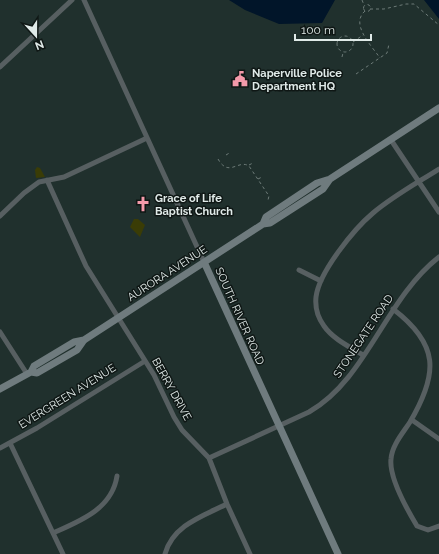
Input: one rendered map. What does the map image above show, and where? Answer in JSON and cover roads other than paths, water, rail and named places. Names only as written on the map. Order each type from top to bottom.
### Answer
[{"type":"main road","name":"AURORA AVENUE","points":[[0,389],[29,373],[34,366],[74,342],[84,340],[263,224],[270,223],[323,189],[330,179],[439,108]]},
{"type":"main road","name":"SOUTH RIVER ROAD","points":[[204,262],[338,554]]},
{"type":"street","points":[[0,67],[72,0]]},
{"type":"street","name":"SOUTH RIVER ROAD","points":[[84,0],[204,262]]},
{"type":"street","points":[[0,216],[33,186],[47,180],[64,177],[147,138]]},
{"type":"street","points":[[391,140],[439,212]]},
{"type":"street","points":[[363,355],[329,332],[320,320],[316,304],[321,281],[344,245],[366,220],[381,207],[439,168]]},
{"type":"street","name":"BERRY DRIVE","points":[[47,180],[86,266],[145,361],[178,424],[209,458],[227,504],[250,554]]},
{"type":"street","name":"STONEGATE ROAD","points":[[209,458],[324,403],[342,384],[413,281],[439,257]]},
{"type":"street","points":[[299,270],[321,281]]},
{"type":"street","points":[[393,309],[420,329],[429,342],[434,358],[434,375],[430,390],[395,446],[391,458],[392,474],[417,526],[428,530],[439,526]]},
{"type":"street","points":[[0,332],[29,373]]},
{"type":"street","name":"EVERGREEN AVENUE","points":[[0,448],[37,428],[145,361]]},
{"type":"street","points":[[412,420],[439,439]]},
{"type":"street","points":[[10,443],[63,554]]},
{"type":"street","points":[[53,533],[86,517],[101,506],[115,489],[117,476]]},
{"type":"street","points":[[165,554],[172,540],[181,529],[194,520],[227,504]]},
{"type":"water","points":[[229,0],[335,0],[322,23],[279,24],[245,10]]},
{"type":"water","points":[[424,0],[439,0],[439,19]]},
{"type":"place","name":"Naperville Police Department HQ","points":[[240,79]]},
{"type":"place","name":"Grace of Life Baptist Church","points":[[143,204]]}]
